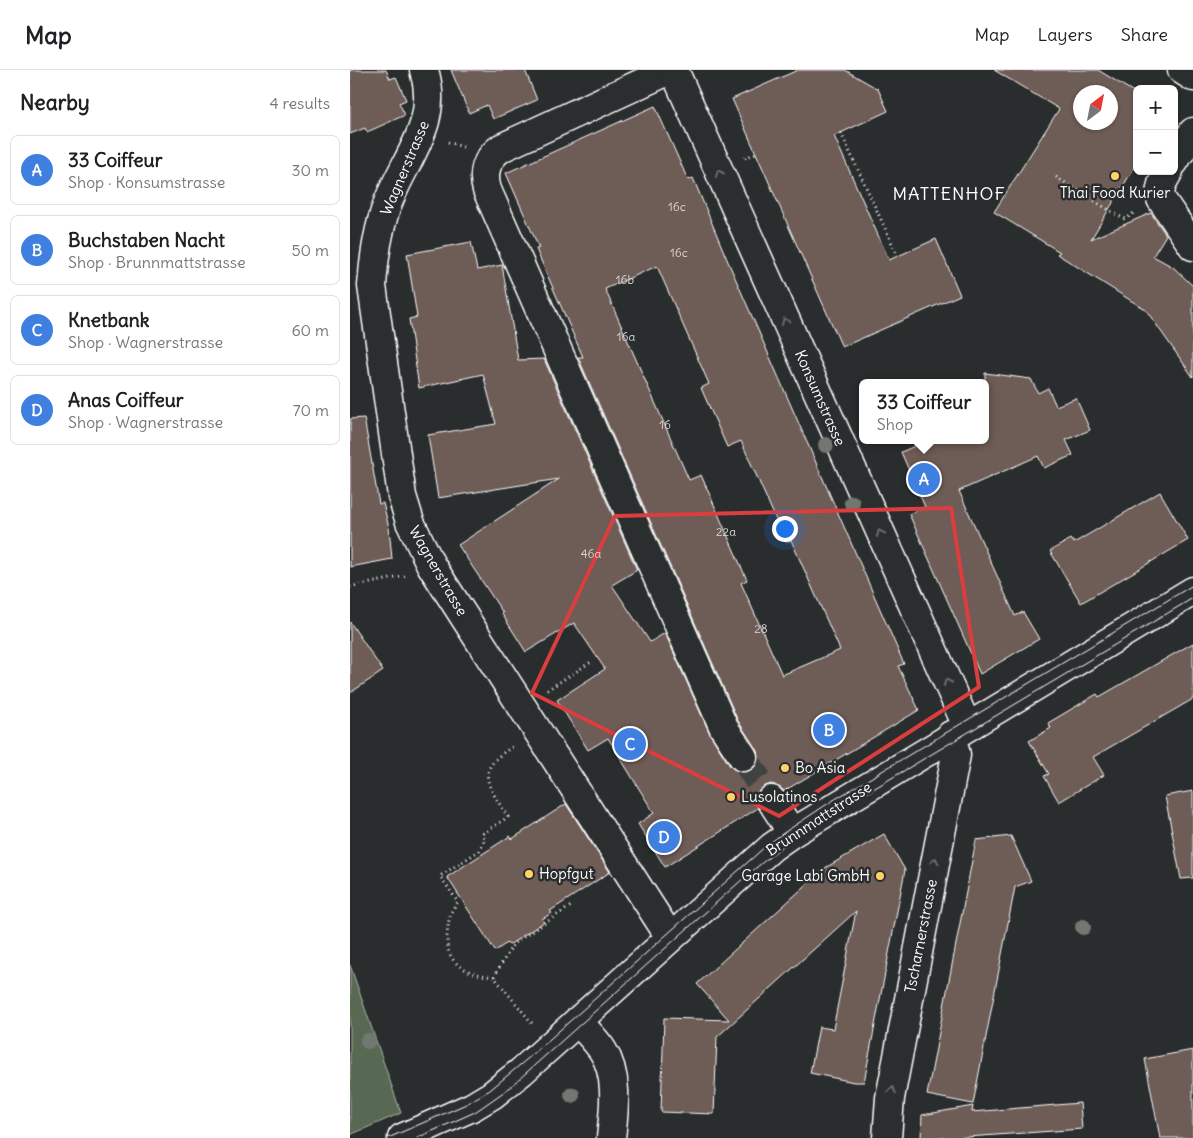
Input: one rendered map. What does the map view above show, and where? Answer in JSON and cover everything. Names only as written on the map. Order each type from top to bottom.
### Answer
[{"type":"street","name":"Wagnerstrasse","points":[[424,70],[428,82],[427,115],[421,137],[389,200],[382,221],[372,286],[402,496],[410,522],[431,565],[670,938]]},
{"type":"street","points":[[672,70],[501,148],[495,153],[486,167],[484,180],[724,728],[743,757]]},
{"type":"street","name":"Konsumstrasse","points":[[672,70],[959,731]]},
{"type":"street","points":[[1182,70],[1193,77]]},
{"type":"street","points":[[1178,156],[1193,132]]},
{"type":"street","points":[[1167,175],[1160,191],[1161,199],[1193,246]]},
{"type":"street","name":"Brunnmattstrasse","points":[[402,1138],[472,1107],[492,1095],[521,1072],[772,847],[792,833],[1193,591]]},
{"type":"street","name":"Tscharnerstrasse","points":[[887,1138],[890,1098],[959,731]]},
{"type":"street","points":[[771,800],[792,833]]},
{"type":"street","points":[[578,1021],[604,1052],[610,1068],[614,1102],[611,1138]]},
{"type":"path","points":[[841,133],[896,252]]},
{"type":"path","points":[[443,141],[464,147]]},
{"type":"path","points":[[1056,177],[1117,215]]},
{"type":"path","points":[[350,588],[403,578],[431,565]]},
{"type":"path","points":[[550,696],[546,690],[591,662]]},
{"type":"path","points":[[533,1025],[494,977],[469,972],[453,960],[447,945],[447,934],[451,912],[458,902],[440,876],[479,851],[485,839],[482,834],[508,817],[488,783],[488,770],[496,758],[538,731]]},
{"type":"path","points":[[494,977],[513,944],[571,906]]},
{"type":"highlighted area","points":[[951,508],[979,687],[779,816],[532,693],[615,516]]},
{"type":"green space","points":[[350,965],[401,1113],[350,1135]]},
{"type":"building","points":[[350,70],[386,70],[390,79],[396,77],[406,100],[399,103],[405,115],[367,132],[365,128],[350,134]]},
{"type":"building","points":[[451,70],[525,70],[537,100],[493,119],[487,105],[469,113]]},
{"type":"building","points":[[798,70],[845,70],[878,89],[888,111],[834,136],[889,260],[936,239],[960,295],[842,347],[732,99]]},
{"type":"building","points":[[994,70],[1098,70],[1133,92],[1133,170],[1091,239],[1151,213],[1166,235],[1153,256],[1173,267],[1193,286],[1193,377],[1146,310],[1057,254],[1060,252],[994,212],[1059,109]]},
{"type":"building","points":[[655,106],[688,180],[693,178],[904,664],[898,666],[919,710],[784,791],[778,786],[771,784],[763,787],[757,793],[755,801],[758,808],[665,867],[638,824],[654,813],[608,738],[588,750],[557,700],[605,669],[574,623],[526,652],[503,613],[458,545],[559,479],[438,498],[428,435],[496,424],[483,374],[419,388],[409,319],[417,317],[407,254],[471,242],[477,270],[502,265],[518,360],[544,359],[637,570],[612,585],[650,642],[665,633],[710,734],[730,766],[736,771],[744,773],[751,770],[757,764],[759,756],[756,749],[738,721],[578,357],[583,357],[536,249],[539,248],[506,173]],"holes":[[[657,266],[709,384],[701,388],[727,447],[741,441],[786,542],[791,540],[840,650],[782,675],[741,583],[747,580],[701,475],[689,480],[605,289]]]},
{"type":"building","points":[[985,373],[1031,379],[1038,393],[1048,388],[1056,406],[1076,398],[1090,430],[1066,440],[1073,455],[1044,468],[1038,456],[959,491],[1015,616],[1023,612],[1039,639],[980,674],[909,514],[925,507],[901,452],[915,446],[914,444],[989,444],[989,379],[985,379]]},
{"type":"building","points":[[364,418],[379,504],[383,503],[389,528],[392,559],[350,567],[350,419]]},
{"type":"building","points":[[1160,492],[1188,540],[1081,603],[1050,551],[1071,539],[1074,543]]},
{"type":"building","points":[[350,622],[383,671],[350,693]]},
{"type":"building","points":[[1193,643],[1193,699],[1093,757],[1104,775],[1059,802],[1044,776],[1049,774],[1029,741],[1051,728],[1048,723],[1097,694],[1099,697]]},
{"type":"building","points":[[1193,791],[1193,878],[1181,879],[1165,796]]},
{"type":"building","name":"Hopfgut","points":[[566,804],[610,872],[550,911],[552,913],[542,919],[544,922],[509,945],[507,943],[495,951],[447,877],[510,836],[512,839]]},
{"type":"building","points":[[884,834],[905,870],[864,1082],[854,1082],[810,1073],[819,1027],[833,1029],[856,911],[717,1037],[714,1114],[661,1112],[664,1018],[729,1020],[697,984],[825,868]]},
{"type":"building","points":[[1011,836],[1031,881],[1015,887],[973,1104],[927,1095],[976,840]]},
{"type":"building","points":[[1193,1050],[1193,1138],[1160,1138],[1145,1059]]},
{"type":"building","points":[[1080,1103],[1082,1129],[953,1138],[921,1138],[922,1115],[973,1106],[972,1112]]},
{"type":"tunnel","points":[[743,757],[771,800]]},
{"type":"tram line","points":[[388,1138],[464,1105],[490,1090],[532,1055],[767,845],[785,832],[832,801],[1193,585]]},
{"type":"tram line","points":[[417,1138],[475,1112],[508,1089],[745,877],[808,828],[1193,598]]},
{"type":"place","name":"Thai Food Kurier","points":[[1115,176]]},
{"type":"place","name":"33 Coiffeur","points":[[924,479]]},
{"type":"place","name":"Buchstaben Nacht","points":[[829,730]]},
{"type":"place","name":"Knetbank","points":[[630,744]]},
{"type":"place","name":"Bo Asia","points":[[785,768]]},
{"type":"place","name":"Lusolatinos","points":[[731,797]]},
{"type":"place","name":"Anas Coiffeur","points":[[664,837]]},
{"type":"place","name":"Hopfgut","points":[[529,874]]},
{"type":"place","name":"Garage Labi GmbH","points":[[880,876]]},
{"type":"district","name":"MATTENHOF","points":[[949,194]]}]
